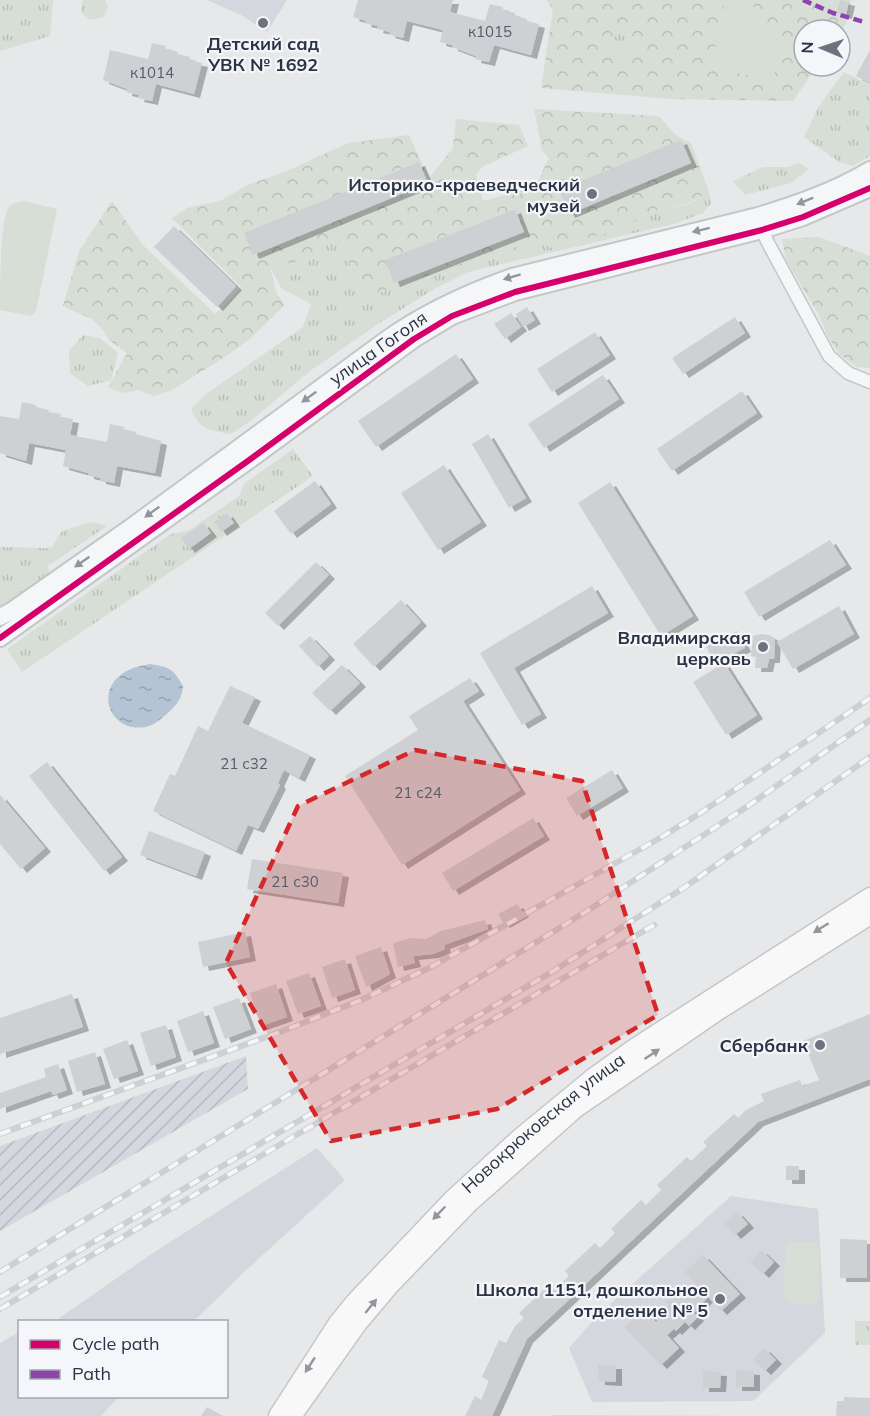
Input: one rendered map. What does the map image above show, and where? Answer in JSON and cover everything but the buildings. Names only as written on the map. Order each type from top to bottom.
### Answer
[{"type":"main road","name":"Новокрюковская улица","points":[[278,1416],[332,1332],[355,1302],[453,1199],[505,1150],[577,1091],[636,1047],[870,897]]},
{"type":"main road","name":"Новокрюковская улица","points":[[292,1416],[358,1323],[390,1285],[469,1203],[576,1108],[716,1012],[870,915]]},
{"type":"street","name":"улица Гоголя","points":[[760,223],[850,182],[870,170]]},
{"type":"street","name":"улица Гоголя","points":[[0,638],[414,339],[452,316],[497,298],[760,223],[803,217],[870,188]]},
{"type":"street","points":[[0,617],[14,610],[130,528],[407,325],[473,291],[512,277],[760,223],[829,356],[848,374],[868,384]]},
{"type":"highlighted area","points":[[415,750],[582,781],[658,1015],[497,1109],[331,1141],[226,963],[298,806]]},
{"type":"shaded area","name":"Детский сад УВК № 1692","points":[[207,0],[287,0],[267,32],[241,15]]},
{"type":"shaded area","points":[[246,1056],[248,1089],[0,1231],[0,1146]]},
{"type":"shaded area","points":[[317,1148],[345,1180],[195,1320],[56,1320],[153,1253]]},
{"type":"shaded area","name":"Школа 1151, дошкольное отделение № 5","points":[[731,1196],[818,1209],[825,1333],[753,1401],[592,1402],[569,1348],[598,1315]]},
{"type":"shaded area","points":[[18,1333],[18,1398],[118,1398],[101,1416],[0,1416],[0,1343]]},
{"type":"shaded area","points":[[552,1415],[762,1415],[551,1416]]},
{"type":"green space","points":[[0,0],[53,0],[50,36],[0,51]]},
{"type":"green space","points":[[82,0],[105,0],[108,7],[104,16],[89,19],[81,12]]},
{"type":"green space","points":[[546,0],[851,0],[848,18],[792,18],[792,78],[809,78],[793,101],[670,99],[541,88],[553,9]],"holes":[[[725,1],[760,9],[757,26]],[[619,33],[631,35],[641,45],[630,52],[614,49],[613,38]]]},
{"type":"green space","points":[[725,1],[760,9],[757,26],[783,32],[773,81],[711,67]]},
{"type":"green space","points":[[619,33],[631,35],[641,45],[630,52],[614,49],[613,38]]},
{"type":"green space","points":[[852,76],[870,85],[870,156],[853,166],[839,162],[804,137],[819,106],[840,78],[852,78]]},
{"type":"green space","points":[[534,109],[659,116],[676,135],[691,143],[709,192],[689,203],[650,212],[624,228],[553,248],[532,239],[512,250],[456,265],[379,293],[354,283],[345,241],[332,236],[304,260],[270,267],[276,292],[285,305],[250,339],[172,390],[154,396],[139,390],[122,393],[108,387],[127,353],[109,340],[92,319],[63,306],[79,251],[112,201],[143,245],[215,314],[242,288],[172,218],[187,208],[220,201],[248,185],[294,168],[348,143],[409,135],[429,178],[453,148],[456,119],[519,125],[528,146],[482,167],[476,175],[483,201],[535,187],[549,158],[542,151]],"holes":[[[681,140],[690,163],[569,214]],[[515,209],[524,232],[385,260]]]},
{"type":"green space","points":[[799,163],[809,169],[791,183],[745,195],[733,181],[763,167],[788,167]]},
{"type":"green space","points":[[709,192],[711,204],[703,213],[677,223],[468,272],[436,288],[378,324],[310,371],[252,420],[231,434],[216,432],[202,426],[191,409],[206,394],[303,327],[311,304],[281,288],[270,267],[304,260],[332,236],[345,241],[354,283],[379,293],[456,265],[512,250],[532,239],[553,248],[624,228],[650,212],[689,204]]},
{"type":"green space","points":[[24,201],[57,209],[36,311],[31,316],[0,310],[1,257],[5,217],[10,206]]},
{"type":"green space","points":[[819,237],[870,256],[870,368],[857,367],[839,354],[786,260],[782,239]]},
{"type":"green space","points":[[83,335],[100,338],[118,353],[111,380],[88,386],[70,373],[69,351]]},
{"type":"green space","points":[[293,449],[313,476],[22,672],[7,649],[171,534],[188,531],[239,496],[244,484]]},
{"type":"green space","points":[[91,522],[107,526],[48,566],[51,580],[6,607],[0,607],[0,547],[52,547],[62,531]]},
{"type":"green space","points":[[789,1242],[813,1242],[819,1247],[819,1299],[814,1304],[791,1304],[784,1299],[785,1246]]},
{"type":"green space","points":[[855,1321],[870,1321],[870,1345],[855,1345]]},
{"type":"water","points":[[149,664],[166,668],[176,675],[183,686],[180,698],[168,713],[152,725],[135,727],[124,724],[115,717],[110,708],[108,697],[111,687],[118,677],[131,669]]},
{"type":"railway","points":[[0,1134],[280,1032],[361,1000],[431,967],[660,838],[870,698]]},
{"type":"railway","points":[[0,1272],[587,911],[748,806],[870,720]]},
{"type":"railway","points":[[0,1297],[555,970],[685,887],[870,757]]},
{"type":"railway","points":[[0,1309],[654,925]]},
{"type":"marked path","points":[[803,0],[833,13],[864,22]]},
{"type":"cycle path","points":[[0,638],[414,339],[452,316],[515,292],[762,230],[803,217],[870,188]]},
{"type":"place","name":"Детский сад УВК № 1692","points":[[263,23]]},
{"type":"place","name":"Историко-краеведческий музей","points":[[592,194]]},
{"type":"place","name":"Владимирская церковь","points":[[763,647]]},
{"type":"place","name":"Сбербанк","points":[[820,1045]]},
{"type":"place","name":"Школа 1151, дошкольное отделение № 5","points":[[720,1299]]}]
